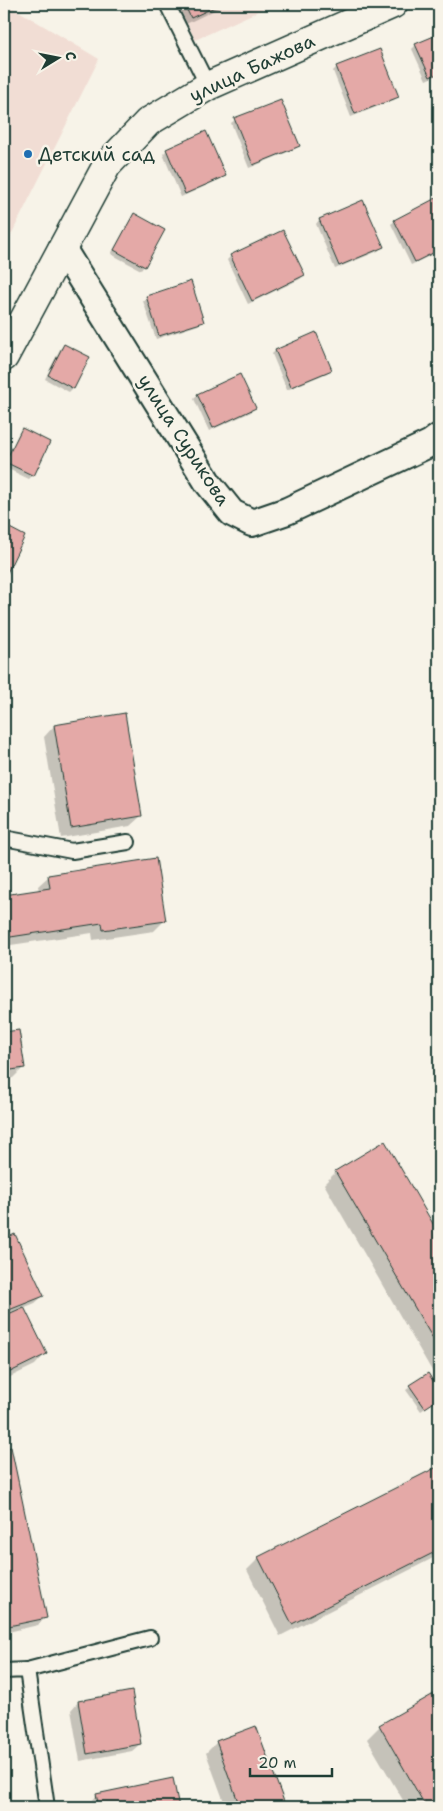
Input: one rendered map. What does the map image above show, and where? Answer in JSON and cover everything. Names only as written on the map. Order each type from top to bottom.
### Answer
[{"type":"main road","name":"улица Бажова","points":[[4,357],[107,166],[148,122],[208,86],[393,4]]},
{"type":"street","name":"улица Сурикова","points":[[62,248],[208,483],[232,513],[245,520],[252,523],[287,511],[431,443],[439,436]]},
{"type":"lane","points":[[167,4],[208,86]]},
{"type":"lane","points":[[4,838],[72,852],[128,842]]},
{"type":"lane","points":[[4,1671],[27,1670],[150,1638]]},
{"type":"lane","points":[[27,1670],[47,1807]]},
{"type":"shaded area","name":"Детский сад","points":[[4,4],[7,4],[99,59],[4,249]]},
{"type":"shaded area","points":[[178,4],[274,4],[195,40]]},
{"type":"building","points":[[184,4],[221,4],[191,18]]},
{"type":"building","points":[[439,34],[439,73],[430,77],[415,44]]},
{"type":"building","points":[[380,49],[399,97],[355,114],[336,66]]},
{"type":"building","points":[[281,100],[300,146],[253,165],[234,118]]},
{"type":"building","points":[[206,131],[226,176],[185,194],[166,149]]},
{"type":"building","points":[[436,198],[439,205],[439,250],[415,262],[394,220]]},
{"type":"building","points":[[363,200],[384,247],[339,266],[319,219]]},
{"type":"building","points":[[134,213],[165,230],[145,267],[114,250]]},
{"type":"building","points":[[283,230],[305,275],[252,301],[230,255]]},
{"type":"building","points":[[191,281],[204,322],[159,336],[146,296]]},
{"type":"building","points":[[316,332],[332,370],[291,387],[275,350]]},
{"type":"building","points":[[64,344],[90,357],[74,389],[48,375]]},
{"type":"building","points":[[240,374],[256,408],[213,428],[197,394]]},
{"type":"building","points":[[22,428],[50,442],[34,476],[5,462]]},
{"type":"building","points":[[4,525],[25,536],[4,579]]},
{"type":"building","points":[[125,713],[142,816],[71,828],[54,725]]},
{"type":"building","points":[[156,858],[166,921],[103,930],[102,923],[4,938],[4,895],[50,888],[48,875]]},
{"type":"building","points":[[19,1030],[25,1068],[4,1071],[4,1032]]},
{"type":"building","points":[[385,1141],[439,1234],[439,1349],[335,1171]]},
{"type":"building","points":[[15,1234],[44,1296],[4,1312],[4,1239]]},
{"type":"building","points":[[24,1307],[47,1354],[4,1375],[4,1316]]},
{"type":"building","points":[[428,1373],[439,1390],[439,1399],[425,1408],[409,1385]]},
{"type":"building","points":[[11,1447],[47,1618],[4,1627],[4,1449]]},
{"type":"building","points":[[439,1466],[439,1550],[292,1624],[258,1557]]},
{"type":"building","points":[[132,1691],[141,1744],[87,1754],[78,1701]]},
{"type":"building","points":[[439,1691],[439,1807],[426,1807],[379,1725]]},
{"type":"building","points":[[256,1726],[286,1807],[240,1807],[216,1741]]},
{"type":"building","points":[[173,1778],[179,1807],[99,1807],[96,1794]]},
{"type":"place","name":"Детский сад","points":[[28,154]]}]
